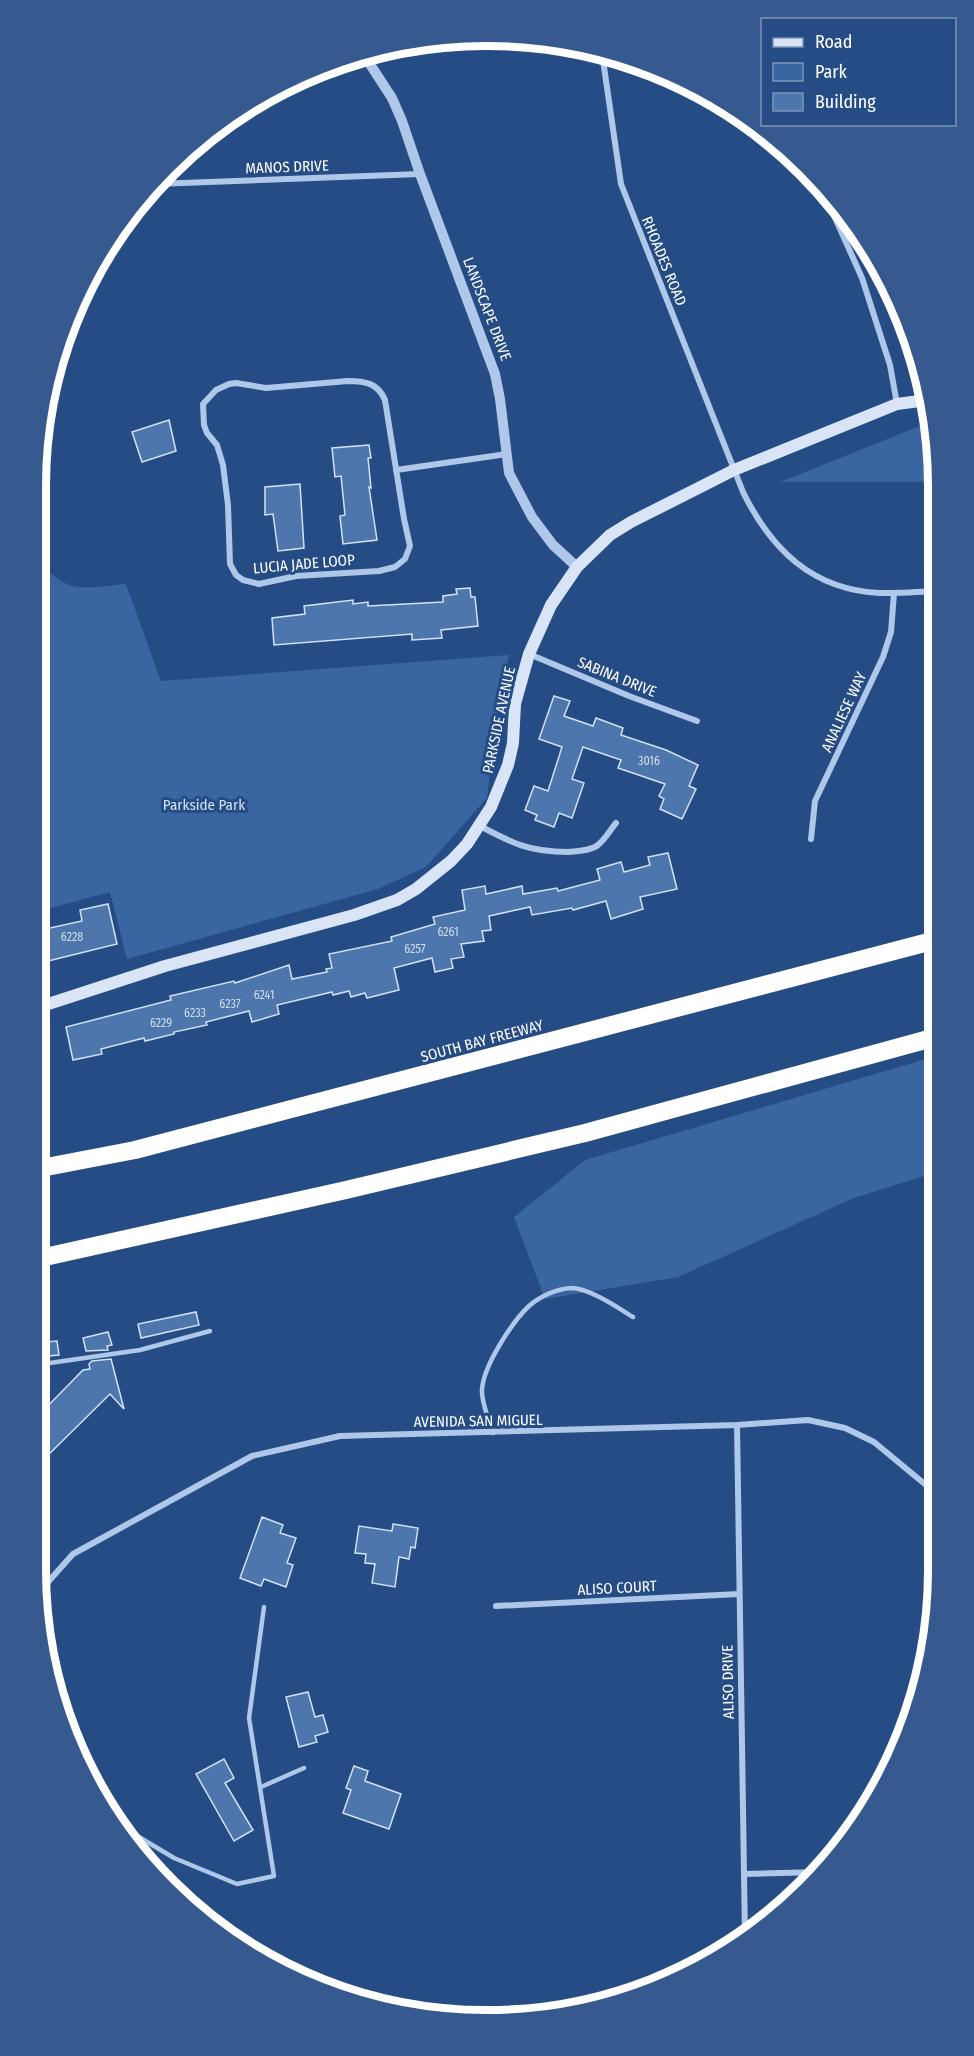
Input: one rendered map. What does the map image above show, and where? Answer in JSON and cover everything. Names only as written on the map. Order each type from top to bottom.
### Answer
[{"type":"highway","name":"SOUTH BAY FREEWAY","points":[[46,1167],[135,1150],[928,941]]},
{"type":"highway","points":[[46,1257],[346,1190],[585,1133],[928,1039]]},
{"type":"main road","name":"PARKSIDE AVENUE","points":[[46,1005],[165,966],[354,915],[397,900],[435,876],[451,861],[480,826],[496,796],[508,765],[513,743],[515,704],[529,654],[551,605],[577,567],[610,535],[624,526],[734,470],[897,404],[919,401]]},
{"type":"street","name":"LANDSCAPE DRIVE","points":[[369,63],[392,98],[402,121],[495,374],[509,473],[532,517],[554,545],[577,567]]},
{"type":"street","name":"RHOADES ROAD","points":[[603,63],[621,184],[743,492],[763,529],[801,566],[831,582],[862,591],[894,593],[928,591]]},
{"type":"street","name":"MANOS DRIVE","points":[[169,183],[420,174]]},
{"type":"street","points":[[838,222],[869,299],[890,364],[897,404]]},
{"type":"street","name":"LUCIA JADE LOOP","points":[[348,381],[371,383],[378,388],[385,400],[396,470],[410,546],[405,559],[395,567],[379,571],[296,576],[259,584],[243,580],[236,576],[230,564],[228,505],[224,471],[217,445],[204,426],[203,404],[216,390],[236,383],[266,388],[348,381]]},
{"type":"street","points":[[396,470],[507,454]]},
{"type":"street","name":"ANALIESE WAY","points":[[811,839],[815,801],[883,657],[891,632],[894,593]]},
{"type":"street","name":"SABINA DRIVE","points":[[529,654],[629,696],[697,721]]},
{"type":"street","points":[[480,826],[512,843],[548,852],[580,851],[597,847],[616,823]]},
{"type":"street","name":"AVENIDA SAN MIGUEL","points":[[47,1584],[73,1554],[252,1456],[340,1436],[737,1425],[808,1420],[845,1428],[874,1442],[928,1488]]},
{"type":"street","name":"ALISO DRIVE","points":[[737,1425],[745,1926]]},
{"type":"street","name":"ALISO COURT","points":[[496,1606],[739,1594]]},
{"type":"street","points":[[744,1874],[805,1872]]},
{"type":"lane","points":[[493,1433],[482,1390],[486,1372],[493,1354],[530,1306],[555,1290],[573,1288],[589,1292],[633,1317]]},
{"type":"lane","points":[[46,1364],[140,1350],[210,1331]]},
{"type":"lane","points":[[137,1836],[174,1858],[237,1884],[274,1876],[249,1718],[264,1607]]},
{"type":"lane","points":[[261,1787],[304,1768]]},
{"type":"green space","points":[[923,425],[928,482],[780,482]]},
{"type":"green space","name":"Parkside Park","points":[[46,571],[72,586],[95,587],[126,584],[161,681],[509,655],[496,722],[487,798],[426,867],[378,889],[127,959],[110,892],[46,909]]},
{"type":"green space","points":[[928,1058],[928,1175],[854,1198],[678,1277],[545,1299],[514,1217],[585,1160]]},
{"type":"building","points":[[169,420],[176,451],[142,462],[132,432]]},
{"type":"building","points":[[369,445],[371,488],[369,487],[377,540],[343,544],[340,516],[345,515],[341,476],[335,477],[332,448]]},
{"type":"building","points":[[300,484],[304,548],[278,551],[273,514],[265,515],[265,487]]},
{"type":"building","points":[[470,588],[471,597],[475,597],[478,626],[441,630],[442,638],[412,640],[412,634],[274,645],[272,618],[305,614],[304,606],[353,600],[353,604],[368,602],[368,606],[443,602],[443,596],[457,594],[456,589]]},
{"type":"building","points":[[554,696],[570,701],[564,716],[593,726],[596,718],[623,728],[621,735],[666,750],[698,765],[689,786],[696,789],[682,819],[660,809],[664,799],[659,796],[665,784],[618,768],[621,760],[583,747],[572,779],[584,783],[572,818],[559,813],[554,827],[535,820],[537,815],[525,810],[534,786],[548,791],[562,747],[539,739]]},
{"type":"building","points":[[668,853],[677,889],[640,897],[643,909],[611,919],[606,901],[573,910],[572,908],[532,915],[530,907],[489,916],[491,930],[482,931],[484,941],[461,944],[464,957],[451,959],[453,968],[435,972],[432,958],[394,968],[399,990],[367,998],[365,993],[351,997],[349,991],[333,995],[332,992],[277,1005],[279,1014],[252,1022],[249,1011],[206,1022],[207,1025],[174,1032],[174,1034],[145,1041],[144,1038],[101,1049],[102,1054],[73,1060],[66,1027],[171,1000],[170,996],[234,981],[235,983],[289,965],[292,979],[327,972],[326,969],[332,968],[329,954],[392,941],[391,937],[435,924],[433,917],[465,910],[462,890],[485,886],[486,894],[522,886],[523,894],[557,888],[558,891],[600,880],[597,869],[621,862],[624,872],[650,865],[648,857]]},
{"type":"building","points":[[108,904],[117,944],[46,962],[46,929],[82,921],[80,910]]},
{"type":"building","points":[[196,1312],[199,1325],[141,1338],[138,1324]]},
{"type":"building","points":[[108,1332],[112,1345],[107,1346],[108,1350],[86,1351],[83,1338]]},
{"type":"building","points":[[57,1341],[59,1355],[46,1356],[46,1342]]},
{"type":"building","points":[[111,1359],[124,1409],[110,1394],[46,1457],[46,1408],[83,1370],[90,1369],[89,1364],[92,1361]]},
{"type":"building","points":[[262,1517],[283,1525],[280,1533],[296,1538],[287,1563],[293,1565],[286,1587],[264,1579],[261,1586],[240,1578]]},
{"type":"building","points":[[393,1524],[418,1528],[415,1548],[411,1547],[409,1559],[399,1557],[395,1587],[372,1583],[375,1564],[365,1563],[366,1554],[355,1553],[359,1526],[392,1531]]},
{"type":"building","points":[[308,1692],[315,1717],[323,1715],[328,1732],[315,1736],[317,1742],[299,1747],[286,1697]]},
{"type":"building","points":[[224,1759],[234,1778],[225,1783],[253,1830],[234,1841],[196,1774]]},
{"type":"building","points":[[354,1766],[368,1771],[365,1781],[401,1794],[389,1829],[343,1813],[351,1790],[346,1788]]}]
